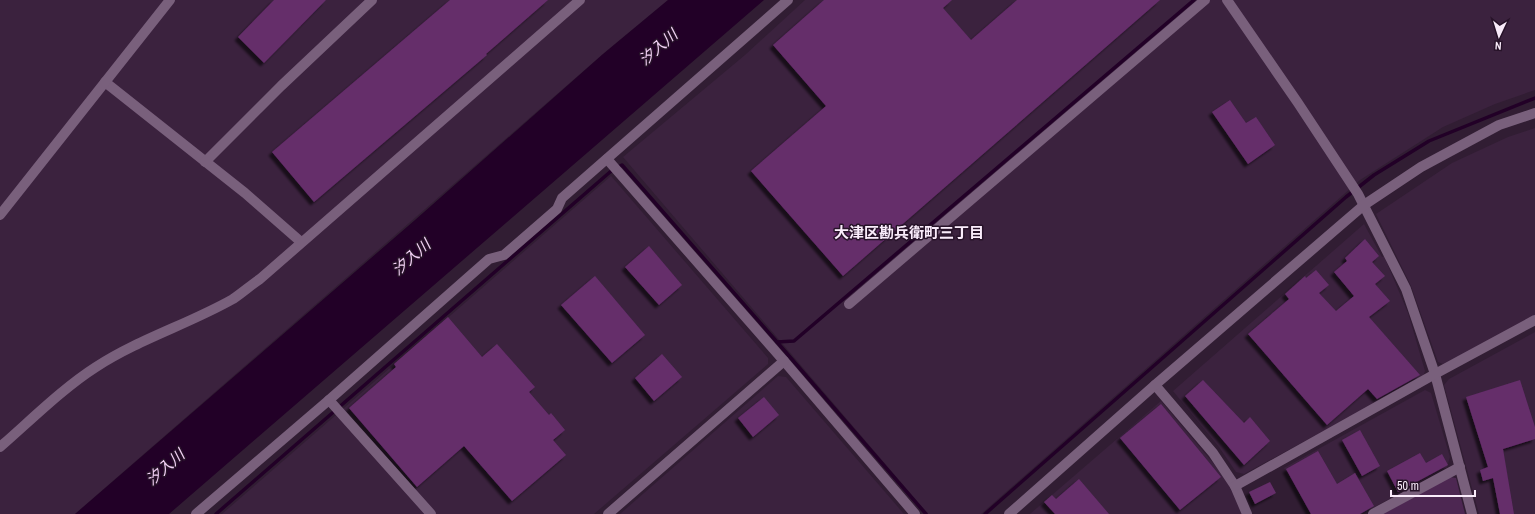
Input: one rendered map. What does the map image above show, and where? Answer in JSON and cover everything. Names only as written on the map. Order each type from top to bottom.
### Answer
[{"type":"street","points":[[0,215],[170,0]]},
{"type":"street","points":[[205,162],[281,86],[372,0]]},
{"type":"street","points":[[0,447],[71,386],[96,367],[132,347],[183,324],[233,298],[260,279],[580,0]]},
{"type":"street","points":[[196,514],[329,400],[489,259],[504,255],[557,209],[562,198],[788,0]]},
{"type":"street","points":[[849,304],[1205,0]]},
{"type":"street","points":[[1226,0],[1358,194],[1406,289],[1435,374],[1472,514]]},
{"type":"street","points":[[105,82],[281,224],[301,242]]},
{"type":"street","points":[[1009,514],[1154,385],[1364,205],[1421,167],[1499,125],[1535,113]]},
{"type":"street","points":[[607,159],[784,361],[915,514]]},
{"type":"street","points":[[1235,486],[1535,320]]},
{"type":"street","points":[[608,514],[784,361]]},
{"type":"street","points":[[1154,385],[1213,453],[1235,486],[1247,514]]},
{"type":"street","points":[[329,400],[431,514]]},
{"type":"street","points":[[1373,514],[1460,467]]},
{"type":"shaded area","points":[[0,0],[668,0],[603,54],[75,514],[0,514]]},
{"type":"shaded area","points":[[805,0],[1535,0],[1535,90],[1495,104],[1443,127],[1360,180],[981,514],[928,514],[623,157],[745,55]]},
{"type":"shaded area","points":[[1535,128],[1535,319],[1443,364],[1438,362],[1411,286],[1376,214],[1452,163],[1508,137]]},
{"type":"shaded area","points":[[611,176],[768,358],[768,364],[594,514],[222,514]]},
{"type":"shaded area","points":[[1364,224],[1382,257],[1384,256],[1408,313],[1425,371],[1423,377],[1244,474],[1236,472],[1219,447],[1173,391]]},
{"type":"shaded area","points":[[1535,332],[1535,514],[1479,514],[1444,385],[1449,379]]},
{"type":"shaded area","points":[[778,376],[786,377],[904,514],[620,514]]},
{"type":"shaded area","points":[[1425,390],[1431,393],[1450,457],[1447,467],[1362,514],[1310,514],[1284,468]]},
{"type":"shaded area","points":[[1161,401],[1224,476],[1243,514],[1030,514]]},
{"type":"shaded area","points":[[1450,477],[1456,478],[1465,514],[1383,514]]},
{"type":"water","name":"汐入川","points":[[668,0],[764,0],[169,514],[75,514],[415,220],[603,54]]},
{"type":"building","points":[[274,0],[326,0],[264,63],[238,37]]},
{"type":"building","points":[[450,0],[548,0],[486,54],[487,55],[314,202],[272,152]]},
{"type":"building","points":[[824,0],[952,0],[943,8],[971,40],[1017,0],[1160,0],[843,276],[751,171],[826,106],[773,45]]},
{"type":"building","points":[[1230,100],[1246,123],[1256,117],[1275,145],[1248,164],[1212,112]]},
{"type":"building","points":[[1365,239],[1379,256],[1372,262],[1385,276],[1375,284],[1390,301],[1369,317],[1420,375],[1377,399],[1368,389],[1327,425],[1248,334],[1289,299],[1285,294],[1305,276],[1306,278],[1316,270],[1329,285],[1319,293],[1336,311],[1354,296],[1334,272],[1347,261],[1345,258]]},
{"type":"building","points":[[649,246],[682,285],[659,305],[625,267]]},
{"type":"building","points":[[595,276],[645,335],[612,363],[561,305]]},
{"type":"building","points":[[448,317],[482,357],[497,344],[535,387],[529,392],[549,415],[551,413],[565,430],[553,440],[566,455],[512,501],[464,446],[417,487],[349,408],[396,367],[394,364]]},
{"type":"building","points":[[662,354],[682,377],[654,401],[635,378]]},
{"type":"building","points":[[1203,380],[1244,423],[1250,417],[1270,441],[1244,465],[1185,396]]},
{"type":"building","points":[[1520,380],[1535,427],[1535,439],[1503,449],[1514,514],[1500,514],[1493,478],[1483,481],[1480,470],[1488,467],[1466,397]]},
{"type":"building","points":[[764,397],[779,415],[753,437],[738,418]]},
{"type":"building","points":[[1161,404],[1221,477],[1180,510],[1120,438]]},
{"type":"building","points":[[1360,430],[1380,466],[1362,476],[1342,440]]},
{"type":"building","points":[[1318,451],[1337,484],[1355,473],[1374,506],[1360,514],[1311,514],[1286,469]]},
{"type":"building","points":[[1420,453],[1426,463],[1442,454],[1448,465],[1398,492],[1387,471]]},
{"type":"building","points":[[1079,479],[1109,514],[1055,514],[1044,502],[1052,495],[1056,499]]},
{"type":"building","points":[[1270,482],[1276,493],[1255,504],[1249,492]]},
{"type":"waterway","points":[[216,514],[610,172],[622,165],[777,342],[794,341],[1194,0]]},
{"type":"waterway","points":[[985,514],[1346,197],[1374,175],[1429,141],[1535,98]]},
{"type":"waterway","points":[[777,342],[926,514]]},
{"type":"district","name":"大津区勘兵衛町三丁目","points":[[909,232]]}]
